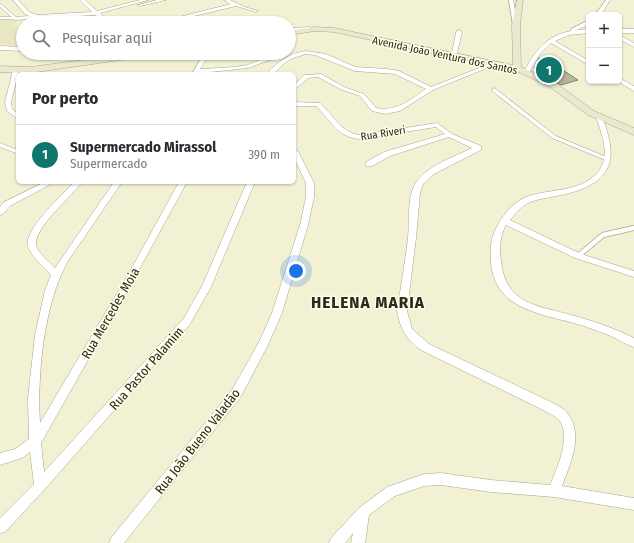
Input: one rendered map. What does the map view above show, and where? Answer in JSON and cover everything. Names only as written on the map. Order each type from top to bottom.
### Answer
[{"type":"main road","points":[[518,65],[516,25],[520,0]]},
{"type":"main road","name":"Avenida João Ventura dos Santos","points":[[296,32],[315,29],[334,30],[491,65],[518,65],[527,72],[553,86],[599,118],[634,132]]},
{"type":"main road","points":[[0,69],[16,70],[62,66],[100,60]]},
{"type":"street","points":[[15,0],[27,13],[35,16]]},
{"type":"street","points":[[82,0],[99,16]]},
{"type":"street","points":[[109,10],[143,0]]},
{"type":"street","points":[[62,16],[95,13],[164,0]]},
{"type":"street","points":[[226,0],[235,5],[256,11]]},
{"type":"street","points":[[511,0],[516,25]]},
{"type":"street","points":[[600,12],[608,0]]},
{"type":"street","points":[[188,16],[235,5]]},
{"type":"street","points":[[527,72],[532,60],[551,41],[586,24]]},
{"type":"street","points":[[296,30],[315,29]]},
{"type":"street","points":[[569,32],[586,31]]},
{"type":"street","points":[[622,31],[634,31]]},
{"type":"street","points":[[453,56],[459,32]]},
{"type":"street","points":[[622,39],[634,45]]},
{"type":"street","points":[[551,41],[586,61]]},
{"type":"street","points":[[0,48],[16,49]]},
{"type":"street","points":[[296,54],[314,53],[354,69],[385,70],[400,73],[431,89]]},
{"type":"street","points":[[194,72],[203,60]]},
{"type":"street","points":[[194,72],[254,65],[267,60]]},
{"type":"street","points":[[272,72],[285,60]]},
{"type":"street","points":[[518,65],[532,60]]},
{"type":"street","points":[[296,86],[306,76],[319,75],[342,88],[362,95],[372,109],[385,112],[403,107],[431,89],[491,65]]},
{"type":"street","points":[[16,70],[8,102],[9,110],[16,115]]},
{"type":"street","points":[[622,82],[634,90]]},
{"type":"street","points":[[8,102],[16,101]]},
{"type":"street","name":"Rua Riveri","points":[[296,104],[318,104],[339,129],[347,135],[355,137],[437,125],[450,135]]},
{"type":"street","points":[[599,118],[609,143],[604,169],[594,180],[556,194],[526,200],[504,221],[498,229],[495,253],[499,278],[511,297],[533,309],[588,324],[616,334],[634,343]]},
{"type":"street","points":[[369,164],[387,154],[450,135],[478,148],[439,168],[419,184],[416,192],[414,227],[402,311],[404,324],[413,339],[425,347],[549,407],[565,418],[570,432],[568,451],[554,491]]},
{"type":"street","points":[[0,146],[16,151]]},
{"type":"street","name":"Rua João Bueno Valadão","points":[[116,543],[236,394],[263,344],[277,313],[304,225],[310,197],[310,183],[296,155]]},
{"type":"street","points":[[0,212],[7,204],[47,184]]},
{"type":"street","points":[[56,274],[36,251],[32,244],[33,239],[37,231],[53,210],[76,184]]},
{"type":"street","points":[[40,486],[35,442],[33,398],[34,375],[40,336],[50,290],[56,274],[117,184]]},
{"type":"street","name":"Rua Mercedes Moia","points":[[35,442],[149,245],[182,184]]},
{"type":"street","name":"Rua Pastor Palamim","points":[[0,527],[40,486],[187,321],[206,287],[250,184]]},
{"type":"street","points":[[504,221],[578,256],[634,274]]},
{"type":"street","points":[[0,459],[18,454],[35,442]]},
{"type":"street","points":[[336,543],[363,512],[391,491],[424,480],[441,479],[491,486],[554,491],[634,504]]},
{"type":"street","points":[[358,543],[363,512]]},
{"type":"lane","points":[[0,5],[15,18]]},
{"type":"lane","points":[[0,18],[15,18]]},
{"type":"lane","points":[[494,90],[554,137],[607,159]]},
{"type":"lane","points":[[578,256],[603,235],[634,228]]},
{"type":"shaded area","points":[[16,19],[16,22],[13,25],[16,25],[16,46],[0,44],[0,20]]},
{"type":"building","points":[[539,58],[555,68],[558,67],[578,80],[561,85],[543,75],[534,68]]},
{"type":"place","name":"Supermercado Mirassol","points":[[549,70]]},
{"type":"district","name":"HELENA MARIA","points":[[368,302]]}]
